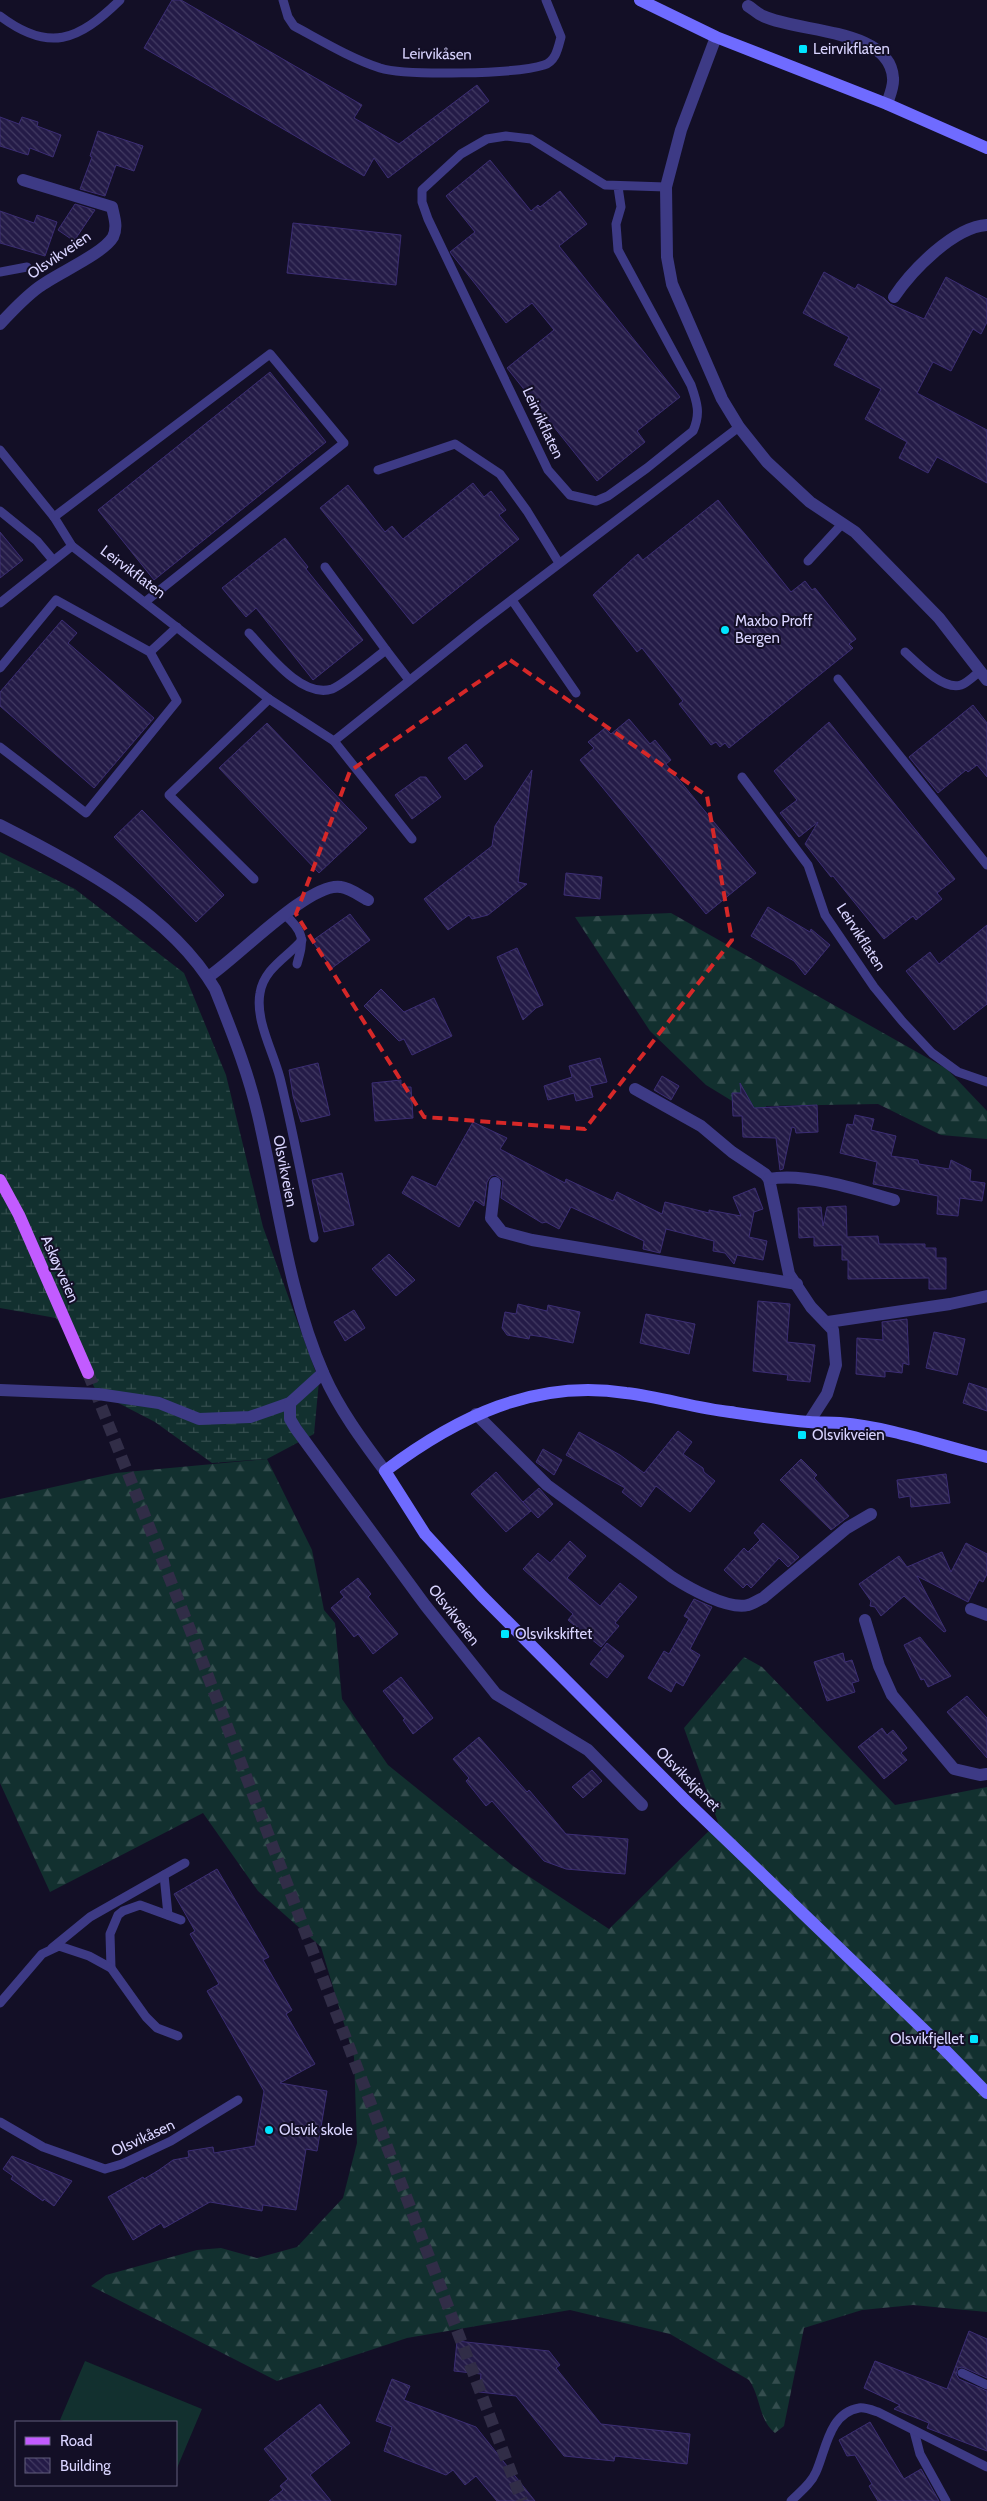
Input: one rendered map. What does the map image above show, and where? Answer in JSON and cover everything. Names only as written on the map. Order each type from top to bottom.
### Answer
[{"type":"main road","points":[[640,0],[716,37],[887,104],[987,148]]},
{"type":"main road","name":"Askøyveien","points":[[0,1180],[19,1215],[88,1373]]},
{"type":"main road","points":[[385,1471],[437,1435],[476,1414],[509,1401],[558,1392],[609,1391],[668,1400],[707,1409],[809,1422],[839,1423],[875,1429],[987,1457]]},
{"type":"main road","name":"Olsvikskjenet","points":[[385,1471],[425,1534],[482,1596],[686,1801],[946,2051],[987,2093]]},
{"type":"street","points":[[748,6],[764,16],[828,34],[854,38],[880,50],[891,65],[894,80],[887,104]]},
{"type":"street","points":[[716,37],[681,130],[666,187],[667,257],[672,284],[722,399],[739,426],[768,462],[810,502],[855,532],[939,618],[984,676]]},
{"type":"street","name":"Olsvikveien","points":[[0,324],[19,302],[112,238],[116,222],[112,207],[23,180]]},
{"type":"street","points":[[894,297],[906,279],[952,239],[980,225],[987,225]]},
{"type":"street","name":"Olsvikveien","points":[[0,825],[94,876],[129,899],[194,956],[208,977],[215,989],[246,1073],[258,1115],[282,1238],[300,1305],[323,1373],[357,1433],[385,1471]]},
{"type":"street","points":[[208,977],[224,967],[284,914],[303,900],[330,887],[341,887],[368,900]]},
{"type":"street","points":[[635,1088],[701,1126],[732,1152],[766,1174],[769,1179],[789,1274],[811,1307],[828,1322],[833,1330],[836,1365],[827,1394],[809,1422]]},
{"type":"street","points":[[769,1179],[779,1177],[839,1184],[894,1200]]},
{"type":"street","points":[[495,1182],[491,1218],[502,1232],[532,1240],[797,1284]]},
{"type":"street","points":[[828,1322],[950,1304],[987,1296]]},
{"type":"street","points":[[0,1390],[98,1394],[159,1403],[199,1419],[250,1417],[290,1403],[323,1373]]},
{"type":"street","name":"Olsvikveien","points":[[290,1403],[290,1419],[296,1428],[425,1605],[496,1694],[588,1750],[642,1805]]},
{"type":"street","points":[[476,1414],[547,1485],[690,1589],[732,1604],[748,1605],[763,1598],[848,1528],[871,1514]]},
{"type":"street","points":[[972,1609],[987,1615]]},
{"type":"street","points":[[865,1620],[879,1666],[892,1695],[954,1769],[980,1775],[987,1774]]},
{"type":"lane","points":[[0,16],[18,30],[47,39],[56,39],[78,32],[120,0]]},
{"type":"lane","name":"Leirvikåsen","points":[[283,0],[288,17],[294,26],[352,57],[382,68],[447,72],[510,70],[545,65],[554,58],[561,37],[546,0]]},
{"type":"lane","name":"Leirvikflaten","points":[[618,187],[621,207],[616,224],[618,250],[691,386],[699,409],[693,430],[647,468],[608,496],[596,500],[570,495],[548,470],[428,219],[422,202],[422,190],[461,154],[487,139],[506,136],[531,139],[596,182],[618,187],[666,187]]},
{"type":"lane","name":"Olsvikveien","points":[[0,272],[27,267]]},
{"type":"lane","points":[[54,517],[270,354],[344,443],[145,602]]},
{"type":"lane","points":[[334,741],[409,680],[739,426]]},
{"type":"lane","points":[[378,470],[455,444],[500,474],[527,511],[559,564]]},
{"type":"lane","name":"Leirvikflaten","points":[[0,450],[54,517],[72,546],[178,626],[196,644],[269,699],[334,741],[412,839]]},
{"type":"lane","points":[[0,511],[37,541],[53,560]]},
{"type":"lane","points":[[808,562],[842,524]]},
{"type":"lane","points":[[0,603],[72,546]]},
{"type":"lane","points":[[325,567],[409,680]]},
{"type":"lane","points":[[0,668],[56,600],[150,652],[177,701],[86,813],[0,747]]},
{"type":"lane","points":[[512,600],[576,692]]},
{"type":"lane","points":[[150,652],[178,626]]},
{"type":"lane","points":[[249,633],[287,673],[310,688],[332,689],[386,650]]},
{"type":"lane","points":[[905,652],[928,673],[951,685],[960,686],[984,676]]},
{"type":"lane","points":[[838,679],[896,749],[987,865]]},
{"type":"lane","points":[[254,879],[169,795],[269,699]]},
{"type":"lane","name":"Leirvikflaten","points":[[742,777],[808,865],[825,915],[879,994],[920,1041],[946,1065],[958,1072],[987,1082]]},
{"type":"lane","points":[[284,914],[296,925],[302,940],[297,964]]},
{"type":"lane","name":"Olsvikveien","points":[[302,940],[267,974],[260,992],[260,1001],[266,1033],[280,1079],[314,1238]]},
{"type":"lane","points":[[0,2003],[42,1954],[90,1917],[185,1863]]},
{"type":"lane","points":[[164,1875],[168,1915]]},
{"type":"lane","points":[[111,1968],[110,1934],[118,1915],[140,1905],[181,1920]]},
{"type":"lane","points":[[51,1948],[59,1946],[89,1956],[111,1968],[146,2017],[157,2028],[178,2036]]},
{"type":"lane","name":"Olsvikåsen","points":[[0,2122],[43,2148],[105,2169],[122,2164],[171,2141],[238,2100]]},
{"type":"lane","points":[[962,2373],[987,2386]]},
{"type":"lane","points":[[791,2501],[810,2483],[830,2431],[844,2414],[860,2408],[878,2412],[987,2466]]},
{"type":"lane","points":[[914,2431],[920,2454],[946,2501]]},
{"type":"highlighted area","points":[[510,660],[707,796],[732,940],[585,1129],[424,1117],[296,914],[350,771]]},
{"type":"green space","points":[[0,852],[75,889],[184,973],[226,1075],[263,1227],[319,1381],[314,1434],[267,1459],[212,1463],[155,1422],[97,1392],[56,1318],[0,1308]]},
{"type":"green space","points":[[671,913],[947,1069],[987,1111],[987,1139],[941,1135],[878,1104],[766,1106],[765,1121],[706,1085],[650,1031],[575,917]]},
{"type":"green space","points":[[267,1459],[312,1550],[324,1610],[335,1623],[342,1699],[388,1765],[513,1866],[609,1929],[718,1822],[684,1728],[744,1657],[762,1667],[895,1805],[987,1787],[987,2312],[913,2305],[862,2310],[804,2328],[784,2426],[775,2433],[762,2415],[756,2393],[749,2380],[670,2334],[570,2310],[407,2338],[277,2381],[91,2286],[106,2275],[197,2250],[221,2248],[257,2258],[297,2247],[343,2198],[357,2143],[354,2057],[321,1947],[258,1891],[203,1813],[50,1892],[0,1783],[0,1499],[116,1473]]},
{"type":"green space","points":[[85,2361],[202,2409],[178,2466],[178,2421],[60,2420]]},
{"type":"building","points":[[172,0],[181,0],[362,105],[354,118],[399,144],[477,85],[489,101],[388,178],[374,158],[364,176],[144,48]]},
{"type":"building","points":[[0,117],[19,124],[22,117],[38,122],[37,126],[61,135],[53,157],[30,148],[28,155],[0,146]]},
{"type":"building","points":[[98,131],[143,146],[134,171],[116,165],[105,196],[80,189],[92,157],[90,156]]},
{"type":"building","points":[[490,160],[531,211],[538,205],[540,207],[560,191],[587,224],[559,246],[680,397],[637,431],[645,442],[597,481],[507,368],[554,330],[532,303],[506,323],[450,252],[475,232],[446,196]]},
{"type":"building","points":[[75,204],[95,210],[74,241],[58,230]]},
{"type":"building","points":[[0,211],[34,223],[37,215],[57,222],[45,256],[0,243]]},
{"type":"building","points":[[293,223],[401,235],[396,285],[287,273]]},
{"type":"building","points":[[824,272],[855,289],[858,284],[884,298],[890,304],[924,319],[946,277],[987,299],[987,322],[981,334],[973,329],[951,371],[933,362],[917,393],[987,430],[987,483],[937,457],[928,473],[899,458],[907,442],[865,419],[881,389],[834,365],[849,337],[803,313]]},
{"type":"building","points":[[270,372],[326,442],[154,580],[98,510]]},
{"type":"building","points":[[473,483],[484,497],[491,491],[506,510],[499,515],[519,539],[413,624],[320,508],[348,485],[385,532],[392,526],[403,539]]},
{"type":"building","points":[[718,500],[791,592],[805,581],[812,590],[815,588],[856,639],[849,644],[853,648],[729,748],[725,743],[720,747],[716,742],[711,745],[679,704],[683,701],[642,648],[637,652],[593,595],[638,554],[643,560]]},
{"type":"building","points":[[0,532],[23,560],[0,578]]},
{"type":"building","points":[[285,538],[308,567],[306,569],[363,640],[313,680],[256,608],[246,617],[222,588]]},
{"type":"building","points":[[62,620],[77,633],[68,643],[154,718],[94,788],[0,706],[0,692]]},
{"type":"building","points":[[973,705],[987,723],[987,777],[977,765],[968,772],[966,770],[938,793],[909,757]]},
{"type":"building","points":[[629,719],[650,744],[655,740],[671,760],[666,764],[756,873],[706,914],[580,760],[594,748],[588,742],[605,728],[611,734]]},
{"type":"building","points":[[829,722],[955,879],[937,893],[942,899],[916,920],[913,916],[884,939],[805,844],[818,822],[799,837],[780,813],[797,800],[774,771]]},
{"type":"building","points":[[267,723],[367,828],[319,873],[219,768]]},
{"type":"building","points":[[466,744],[483,766],[465,780],[448,758]]},
{"type":"building","points":[[532,770],[518,882],[527,884],[488,915],[472,919],[469,915],[448,930],[424,899],[492,846],[495,826]]},
{"type":"building","points":[[420,777],[426,777],[441,797],[412,819],[395,795]]},
{"type":"building","points":[[142,810],[224,895],[196,922],[114,837]]},
{"type":"building","points":[[566,873],[602,877],[600,899],[564,895]]},
{"type":"building","points":[[768,907],[810,932],[811,929],[830,945],[805,975],[794,961],[751,936]]},
{"type":"building","points":[[350,914],[370,940],[332,968],[312,941]]},
{"type":"building","points":[[987,925],[987,1004],[954,1030],[906,971],[930,952],[939,964]]},
{"type":"building","points":[[517,948],[543,1005],[536,1008],[523,1020],[497,957]]},
{"type":"building","points":[[381,989],[404,1012],[434,998],[452,1036],[412,1055],[404,1039],[399,1041],[364,1006]]},
{"type":"building","points":[[600,1058],[607,1082],[590,1086],[593,1097],[576,1101],[574,1093],[548,1100],[544,1086],[572,1077],[569,1066]]},
{"type":"building","points":[[318,1063],[330,1115],[301,1122],[293,1096],[289,1070]]},
{"type":"building","points":[[662,1076],[679,1086],[671,1100],[654,1090]]},
{"type":"building","points":[[401,1080],[401,1087],[411,1087],[413,1118],[375,1121],[372,1083]]},
{"type":"building","points":[[740,1083],[754,1108],[817,1105],[818,1132],[796,1133],[795,1128],[792,1127],[783,1169],[780,1170],[776,1138],[743,1137],[742,1116],[733,1116],[732,1093],[741,1093]]},
{"type":"building","points":[[855,1115],[874,1119],[871,1130],[896,1136],[891,1156],[918,1160],[919,1164],[949,1169],[951,1160],[971,1170],[970,1181],[985,1183],[982,1201],[960,1198],[958,1216],[937,1214],[938,1196],[873,1184],[877,1162],[840,1153],[847,1124],[853,1125]]},
{"type":"building","points":[[473,1122],[507,1138],[500,1149],[565,1183],[566,1179],[613,1201],[617,1192],[662,1214],[665,1202],[709,1213],[709,1210],[741,1216],[733,1197],[755,1188],[763,1209],[754,1212],[749,1237],[767,1241],[763,1260],[737,1255],[734,1264],[725,1253],[713,1251],[714,1241],[666,1229],[660,1253],[643,1249],[644,1241],[571,1207],[559,1229],[546,1222],[542,1223],[501,1198],[503,1180],[495,1175],[491,1176],[487,1182],[484,1206],[475,1200],[459,1227],[402,1193],[412,1176],[436,1187]]},
{"type":"building","points":[[342,1173],[354,1225],[324,1232],[312,1180]]},
{"type":"building","points":[[846,1206],[847,1237],[878,1236],[879,1244],[925,1244],[925,1248],[936,1248],[936,1258],[946,1258],[946,1289],[929,1289],[929,1278],[848,1279],[848,1260],[842,1260],[842,1245],[814,1246],[814,1237],[799,1238],[798,1208],[821,1207],[823,1226],[827,1207]]},
{"type":"building","points":[[389,1254],[415,1280],[396,1296],[372,1269]]},
{"type":"building","points":[[758,1301],[790,1304],[787,1342],[815,1345],[810,1382],[787,1380],[788,1375],[753,1371]]},
{"type":"building","points":[[518,1304],[547,1311],[548,1305],[580,1312],[573,1343],[530,1335],[529,1339],[507,1335],[502,1328],[505,1312],[516,1314]]},
{"type":"building","points":[[354,1310],[365,1328],[345,1341],[334,1322]]},
{"type":"building","points":[[646,1314],[695,1324],[689,1354],[640,1343]]},
{"type":"building","points":[[907,1319],[909,1365],[903,1363],[902,1373],[885,1371],[885,1377],[856,1374],[857,1338],[883,1340],[882,1322]]},
{"type":"building","points":[[934,1332],[965,1339],[957,1375],[926,1368]]},
{"type":"building","points":[[969,1383],[987,1389],[987,1411],[963,1403]]},
{"type":"building","points":[[678,1431],[692,1442],[683,1454],[703,1468],[704,1472],[715,1481],[690,1512],[656,1486],[641,1507],[622,1492],[625,1488],[566,1455],[579,1432],[620,1455],[644,1473]]},
{"type":"building","points":[[543,1449],[562,1460],[554,1475],[536,1462]]},
{"type":"building","points":[[801,1459],[817,1475],[814,1478],[849,1516],[831,1530],[780,1480]]},
{"type":"building","points":[[496,1472],[531,1511],[506,1532],[471,1494]]},
{"type":"building","points":[[946,1474],[950,1503],[911,1507],[910,1496],[899,1498],[897,1480]]},
{"type":"building","points":[[539,1488],[553,1504],[538,1518],[523,1502]]},
{"type":"building","points":[[763,1523],[799,1557],[788,1567],[779,1558],[751,1588],[747,1584],[743,1588],[724,1570],[744,1548],[748,1552],[760,1540],[754,1533]]},
{"type":"building","points":[[570,1541],[586,1556],[567,1578],[600,1606],[620,1583],[637,1597],[615,1623],[619,1626],[601,1647],[568,1620],[573,1614],[523,1569],[538,1553],[550,1563]]},
{"type":"building","points":[[966,1543],[987,1554],[987,1574],[983,1582],[979,1580],[968,1602],[917,1576],[946,1631],[944,1632],[904,1596],[881,1616],[875,1607],[870,1606],[871,1601],[859,1584],[899,1556],[907,1567],[942,1552],[951,1572]]},
{"type":"building","points":[[358,1578],[371,1594],[368,1597],[398,1634],[373,1654],[358,1634],[354,1637],[331,1608],[344,1597],[340,1592]]},
{"type":"building","points":[[694,1599],[712,1607],[690,1649],[700,1655],[683,1686],[676,1682],[671,1692],[648,1678],[664,1651],[669,1654],[689,1619],[684,1616]]},
{"type":"building","points":[[920,1637],[951,1676],[928,1687],[924,1679],[921,1680],[904,1645]]},
{"type":"building","points":[[607,1643],[624,1656],[607,1678],[590,1664]]},
{"type":"building","points":[[843,1653],[845,1662],[852,1660],[859,1681],[852,1683],[855,1692],[827,1701],[814,1662]]},
{"type":"building","points":[[401,1677],[433,1718],[413,1734],[403,1720],[405,1719],[383,1691]]},
{"type":"building","points":[[967,1696],[987,1718],[987,1758],[947,1712]]},
{"type":"building","points":[[882,1728],[887,1735],[893,1730],[907,1748],[901,1753],[907,1760],[884,1779],[858,1747]]},
{"type":"building","points":[[479,1737],[527,1792],[529,1790],[566,1834],[628,1839],[625,1874],[566,1869],[544,1861],[492,1801],[486,1806],[466,1781],[469,1778],[453,1759]]},
{"type":"building","points":[[592,1770],[602,1781],[583,1798],[572,1787]]},
{"type":"building","points":[[217,1869],[269,1957],[263,1960],[292,2010],[286,2014],[315,2064],[280,2083],[327,2091],[317,2151],[306,2149],[296,2210],[263,2205],[262,2211],[210,2202],[164,2228],[161,2223],[133,2240],[108,2197],[143,2177],[144,2179],[173,2160],[189,2157],[188,2151],[213,2147],[214,2153],[255,2146],[264,2091],[207,1991],[219,1984],[190,1934],[195,1931],[174,1894]]},
{"type":"building","points":[[12,2156],[72,2181],[54,2206],[44,2199],[43,2201],[11,2179],[13,2176],[3,2169]]},
{"type":"building","points":[[969,2331],[987,2339],[987,2378],[962,2367],[958,2368],[956,2374],[959,2379],[987,2391],[987,2451],[927,2428],[929,2423],[894,2409],[900,2405],[864,2388],[875,2361],[947,2389]]},
{"type":"building","points":[[457,2341],[549,2351],[560,2365],[556,2368],[601,2424],[690,2434],[687,2464],[615,2456],[614,2461],[564,2456],[516,2396],[479,2392],[481,2374],[454,2371]]},
{"type":"building","points":[[392,2379],[410,2386],[404,2400],[476,2427],[535,2501],[497,2501],[476,2476],[465,2485],[453,2470],[446,2475],[384,2451],[392,2427],[376,2421]]},
{"type":"building","points":[[320,2404],[350,2443],[310,2475],[331,2501],[269,2501],[283,2490],[280,2486],[288,2479],[264,2449]]},
{"type":"building","points":[[870,2422],[904,2479],[921,2469],[939,2501],[878,2501],[869,2486],[872,2484],[855,2455],[847,2456],[839,2440]]},
{"type":"tunnel","points":[[88,1373],[195,1642],[522,2501]]},
{"type":"place","name":"Leirvikflaten","points":[[803,49]]},
{"type":"place","name":"Maxbo Proff Bergen","points":[[725,630]]},
{"type":"place","name":"Olsvikveien","points":[[802,1435]]},
{"type":"place","name":"Olsvikskiftet","points":[[505,1634]]},
{"type":"place","name":"Olsvikfjellet","points":[[974,2039]]},
{"type":"place","name":"Olsvik skole","points":[[269,2130]]}]
